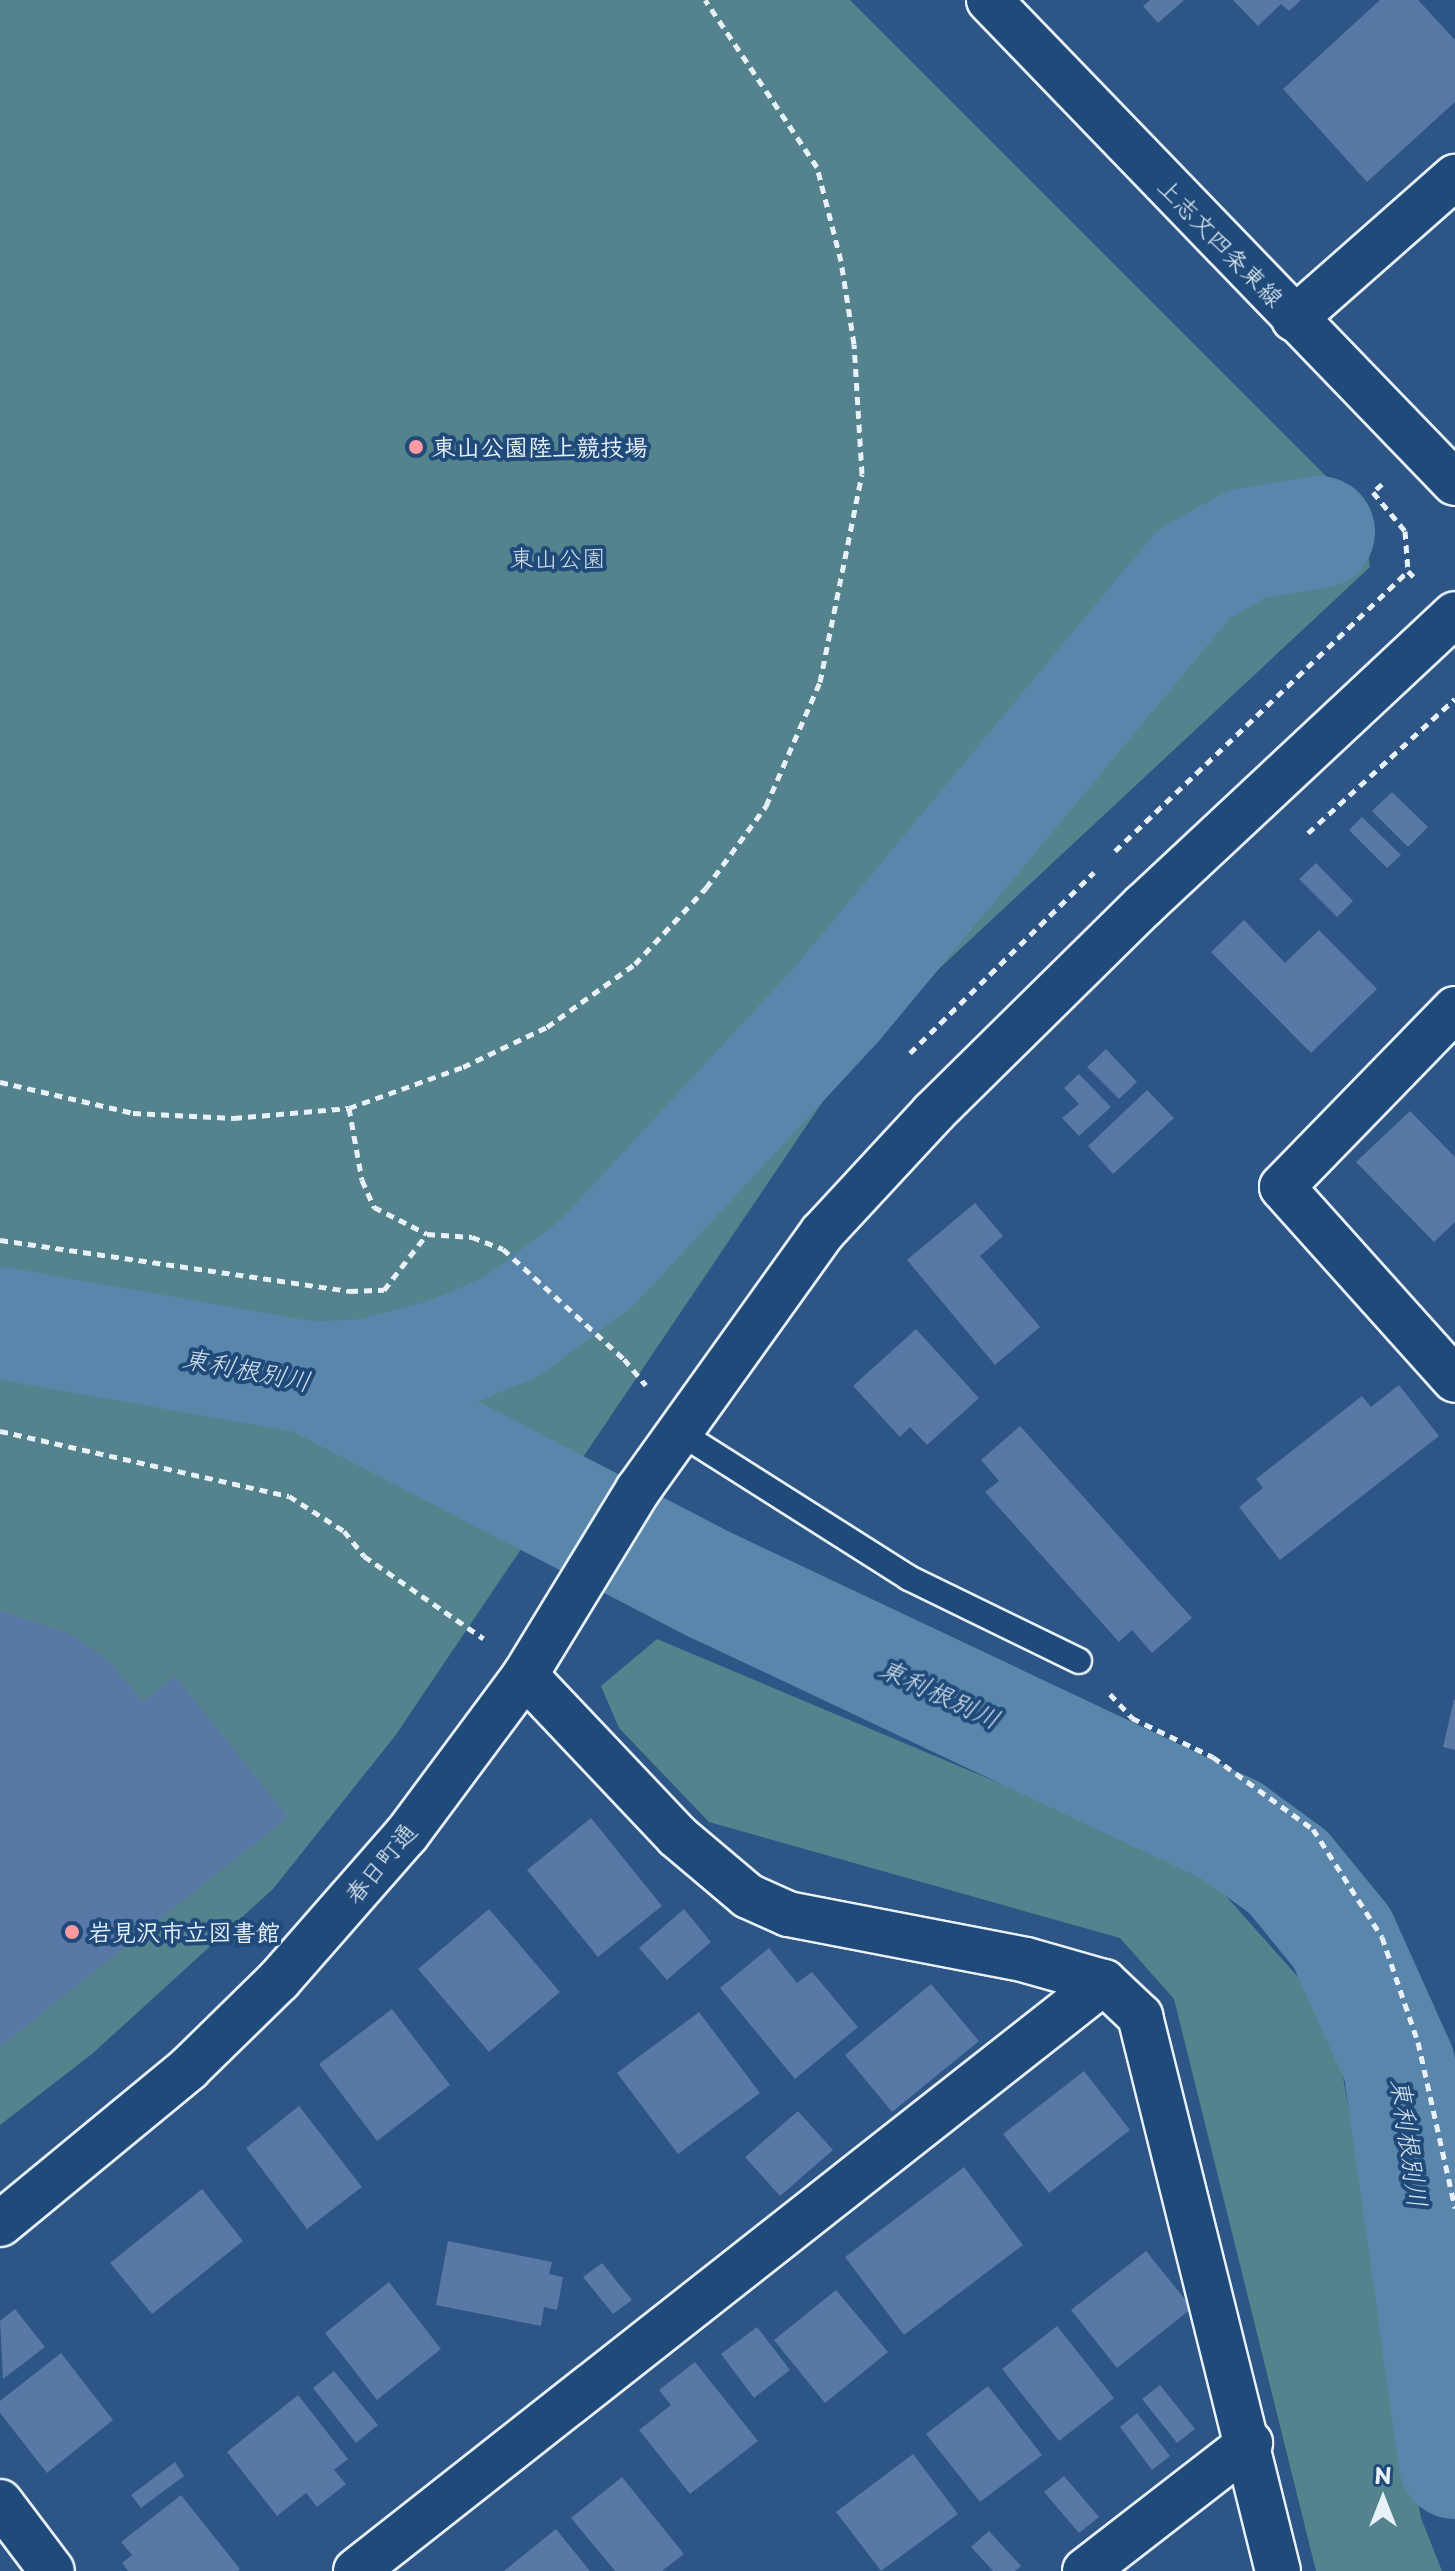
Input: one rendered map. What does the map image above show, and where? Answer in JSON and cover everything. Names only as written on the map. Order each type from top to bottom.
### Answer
[{"type":"street","name":"上志文四条東線","points":[[989,0],[1455,483]]},
{"type":"street","points":[[1294,319],[1455,177]]},
{"type":"street","name":"春日町通","points":[[0,2224],[189,2068],[279,1980],[407,1834],[525,1675],[638,1490],[822,1233],[933,1113],[1143,906],[1455,614]]},
{"type":"street","points":[[1455,1009],[1282,1187],[1455,1380]]},
{"type":"street","points":[[525,1675],[677,1836],[748,1896],[788,1914],[1026,1960],[1104,1982],[1140,2016],[1250,2443],[1278,2571]]},
{"type":"street","points":[[356,2571],[1104,1982]]},
{"type":"street","points":[[1085,2571],[1250,2443]]},
{"type":"street","points":[[0,2502],[52,2571]]},
{"type":"lane","points":[[679,1432],[909,1578],[1079,1661]]},
{"type":"path","points":[[0,1082],[133,1113],[234,1118],[349,1108],[463,1067],[547,1027],[635,964],[706,888],[766,806],[820,682],[862,474],[854,344],[841,261],[817,167],[705,0]]},
{"type":"path","points":[[1302,838],[1455,699]]},
{"type":"path","points":[[349,1108],[362,1180],[374,1207],[427,1234],[472,1237],[503,1249],[624,1359],[646,1385]]},
{"type":"path","points":[[0,1240],[350,1291],[384,1290],[427,1234]]},
{"type":"path","points":[[0,1431],[289,1496],[344,1531],[364,1556],[483,1638],[474,1651]]},
{"type":"path","points":[[1079,1661],[1132,1718],[1213,1757],[1313,1829],[1382,1937],[1418,2042],[1455,2208]]},
{"type":"green space","name":"東山公園","points":[[0,0],[850,0],[1363,513],[1370,567],[867,1036],[395,1736],[273,1889],[92,2054],[0,2125]]},
{"type":"green space","points":[[657,1639],[1201,1868],[1332,2015],[1421,2518],[1442,2571],[1316,2571],[1174,1999],[1120,1938],[709,1822],[619,1728],[601,1686]]},
{"type":"building","points":[[1150,0],[1184,0],[1158,23],[1143,6]]},
{"type":"building","points":[[1233,0],[1301,0],[1289,11],[1281,4],[1258,26]]},
{"type":"building","points":[[1380,0],[1418,0],[1455,40],[1455,102],[1367,182],[1283,89]]},
{"type":"building","points":[[1392,792],[1428,827],[1408,847],[1372,811]]},
{"type":"building","points":[[1362,817],[1401,855],[1387,868],[1349,830]]},
{"type":"building","points":[[1316,863],[1353,901],[1337,917],[1299,879]]},
{"type":"building","points":[[1244,920],[1285,963],[1319,930],[1377,989],[1311,1053],[1211,952]]},
{"type":"building","points":[[1106,1049],[1137,1082],[1119,1099],[1087,1067]]},
{"type":"building","points":[[1079,1074],[1111,1107],[1079,1136],[1062,1118],[1079,1104],[1064,1088]]},
{"type":"building","points":[[1147,1090],[1174,1118],[1113,1174],[1088,1146]]},
{"type":"building","points":[[1410,1111],[1455,1157],[1455,1222],[1434,1242],[1356,1162]]},
{"type":"building","points":[[975,1203],[1003,1236],[980,1256],[1040,1327],[995,1365],[907,1260]]},
{"type":"building","points":[[916,1329],[979,1398],[927,1445],[910,1427],[900,1437],[853,1386]]},
{"type":"building","points":[[1399,1385],[1439,1436],[1280,1560],[1239,1507],[1263,1488],[1256,1479],[1362,1396],[1371,1407]]},
{"type":"building","points":[[1020,1426],[1192,1618],[1152,1653],[1132,1630],[1119,1642],[985,1492],[999,1481],[981,1460]]},
{"type":"building","name":"岩見沢市立図書館","points":[[0,1611],[73,1635],[111,1663],[143,1702],[175,1676],[288,1817],[0,2047]]},
{"type":"building","points":[[1455,1700],[1455,1750],[1443,1747]]},
{"type":"building","points":[[591,1818],[662,1906],[598,1957],[527,1870]]},
{"type":"building","points":[[489,1909],[560,1992],[489,2052],[418,1969]]},
{"type":"building","points":[[684,1909],[711,1942],[667,1980],[639,1948]]},
{"type":"building","points":[[769,1948],[797,1983],[812,1972],[858,2027],[795,2079],[720,1988]]},
{"type":"building","points":[[931,1984],[979,2041],[892,2112],[845,2055]]},
{"type":"building","points":[[392,2009],[450,2085],[377,2141],[319,2064]]},
{"type":"building","points":[[699,2012],[760,2093],[678,2154],[617,2073]]},
{"type":"building","points":[[1084,2071],[1130,2130],[1049,2193],[1003,2134]]},
{"type":"building","points":[[299,2106],[362,2187],[307,2229],[246,2148]]},
{"type":"building","points":[[798,2111],[833,2150],[780,2196],[745,2157]]},
{"type":"building","points":[[964,2167],[1023,2245],[904,2335],[845,2257]]},
{"type":"building","points":[[202,2189],[243,2241],[152,2314],[110,2263]]},
{"type":"building","points":[[448,2241],[552,2262],[549,2274],[563,2277],[557,2310],[544,2307],[541,2326],[436,2305]]},
{"type":"building","points":[[1146,2251],[1192,2308],[1117,2368],[1071,2310]]},
{"type":"building","points":[[602,2263],[632,2300],[613,2314],[583,2277]]},
{"type":"building","points":[[389,2282],[441,2349],[377,2400],[325,2333]]},
{"type":"building","points":[[836,2290],[888,2352],[825,2403],[774,2340]]},
{"type":"building","points":[[15,2309],[45,2347],[3,2379],[0,2321]]},
{"type":"building","points":[[1057,2326],[1114,2398],[1059,2441],[1002,2369]]},
{"type":"building","points":[[757,2327],[790,2370],[754,2398],[721,2354]]},
{"type":"building","points":[[61,2353],[113,2420],[47,2473],[0,2413],[0,2401]]},
{"type":"building","points":[[695,2362],[758,2441],[690,2494],[639,2430],[671,2405],[659,2390]]},
{"type":"building","points":[[334,2371],[378,2425],[356,2443],[313,2388]]},
{"type":"building","points":[[1160,2385],[1195,2429],[1177,2443],[1142,2399]]},
{"type":"building","points":[[988,2386],[1042,2455],[980,2502],[926,2434]]},
{"type":"building","points":[[298,2395],[348,2459],[334,2470],[346,2484],[317,2507],[306,2493],[277,2516],[227,2452]]},
{"type":"building","points":[[1137,2413],[1170,2456],[1152,2470],[1120,2427]]},
{"type":"building","points":[[913,2454],[958,2514],[881,2571],[836,2512]]},
{"type":"building","points":[[175,2462],[184,2476],[141,2508],[131,2495]]},
{"type":"building","points":[[1064,2476],[1099,2517],[1079,2533],[1044,2492]]},
{"type":"building","points":[[622,2477],[684,2554],[662,2571],[615,2571],[571,2518]]},
{"type":"building","points":[[181,2495],[240,2569],[238,2571],[128,2571],[122,2563],[132,2555],[121,2542]]},
{"type":"building","points":[[556,2529],[590,2571],[504,2571]]},
{"type":"building","points":[[989,2531],[1021,2566],[1015,2571],[993,2571],[971,2547]]},
{"type":"waterway","points":[[311,1378],[367,1375],[444,1355],[511,1327],[597,1263],[836,1005],[1194,574],[1247,544],[1319,532]]},
{"type":"waterway","name":"東利根別川","points":[[0,1323],[311,1378],[715,1587],[1232,1831],[1288,1872],[1342,1938],[1399,2065],[1455,2463]]},
{"type":"place","name":"東山公園陸上競技場","points":[[416,447]]},
{"type":"place","name":"岩見沢市立図書館","points":[[72,1932]]}]
